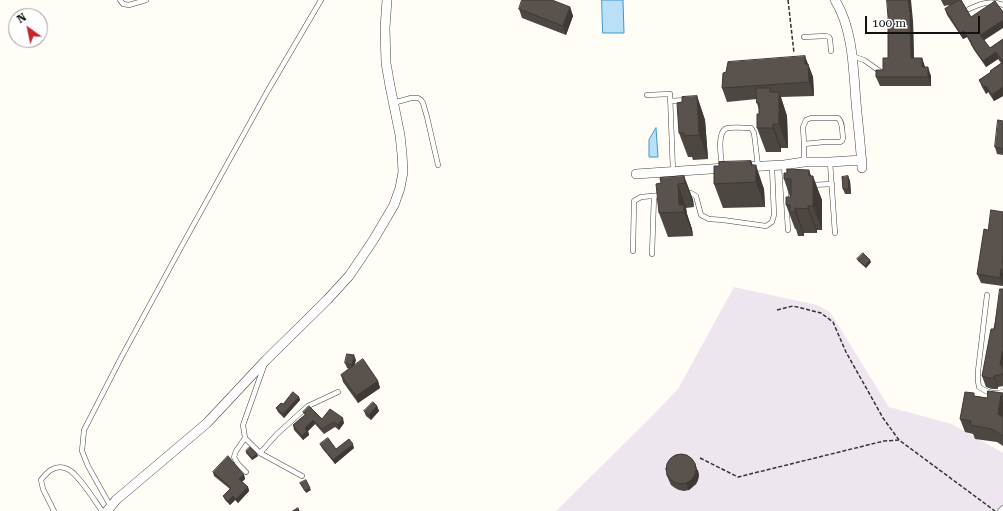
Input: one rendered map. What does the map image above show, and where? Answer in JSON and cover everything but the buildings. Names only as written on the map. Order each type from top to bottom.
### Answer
[{"type":"street","points":[[109,509],[116,500],[207,423],[266,360],[314,314],[349,276],[374,240],[394,205],[400,188],[403,172],[401,148],[386,63],[385,28],[387,0]]},
{"type":"street","points":[[636,174],[772,166],[804,162],[862,164],[849,37],[846,23],[835,0]]},
{"type":"lane","points":[[120,0],[123,4],[130,5],[146,0]]},
{"type":"lane","points":[[109,509],[82,451],[84,430],[122,356],[187,237],[267,92],[321,0]]},
{"type":"lane","points":[[969,9],[985,2],[994,1],[1003,5]]},
{"type":"lane","points":[[804,37],[829,37],[831,51]]},
{"type":"lane","points":[[852,56],[864,60],[881,72]]},
{"type":"lane","points":[[647,95],[670,94],[673,172]]},
{"type":"lane","points":[[393,104],[411,98],[418,98],[421,100],[427,118],[438,165]]},
{"type":"lane","points":[[670,101],[687,100]]},
{"type":"lane","points":[[804,144],[842,141],[843,138],[840,120],[838,118],[811,118],[806,120],[803,127],[804,162]]},
{"type":"lane","points":[[722,169],[720,136],[727,128],[751,128],[754,133],[758,166]]},
{"type":"lane","points":[[830,162],[835,234]]},
{"type":"lane","points":[[784,165],[788,230]]},
{"type":"lane","points":[[676,194],[691,193],[696,196],[701,215],[709,219],[766,226],[772,222],[774,214],[772,166]]},
{"type":"lane","points":[[808,186],[832,184]]},
{"type":"lane","points":[[785,188],[793,187]]},
{"type":"lane","points":[[634,251],[634,201],[641,196],[669,195]]},
{"type":"lane","points":[[652,254],[654,196]]},
{"type":"lane","points":[[987,295],[978,381],[979,387],[988,393],[998,394],[1003,392]]},
{"type":"lane","points":[[266,360],[243,425],[245,438],[260,453],[302,476]]},
{"type":"lane","points":[[260,453],[277,434],[308,406],[338,392]]},
{"type":"lane","points":[[245,438],[236,451],[234,457],[238,464],[246,472]]},
{"type":"lane","points":[[54,511],[43,489],[41,480],[47,472],[54,468],[66,468],[77,476],[102,511]]},
{"type":"lane","points":[[1000,511],[1003,508]]},
{"type":"path","points":[[788,0],[794,53]]},
{"type":"path","points":[[777,310],[793,306],[821,313],[833,322],[846,352],[883,418],[899,440],[995,511]]},
{"type":"path","points":[[700,458],[738,477],[884,441],[899,440]]},
{"type":"shaded area","points":[[734,287],[817,305],[830,312],[889,407],[952,424],[1003,453],[1003,511],[556,511],[678,389]]},
{"type":"water","points":[[602,0],[623,0],[624,33],[603,33]]},
{"type":"water","points":[[656,128],[658,157],[649,157],[649,140]]}]
